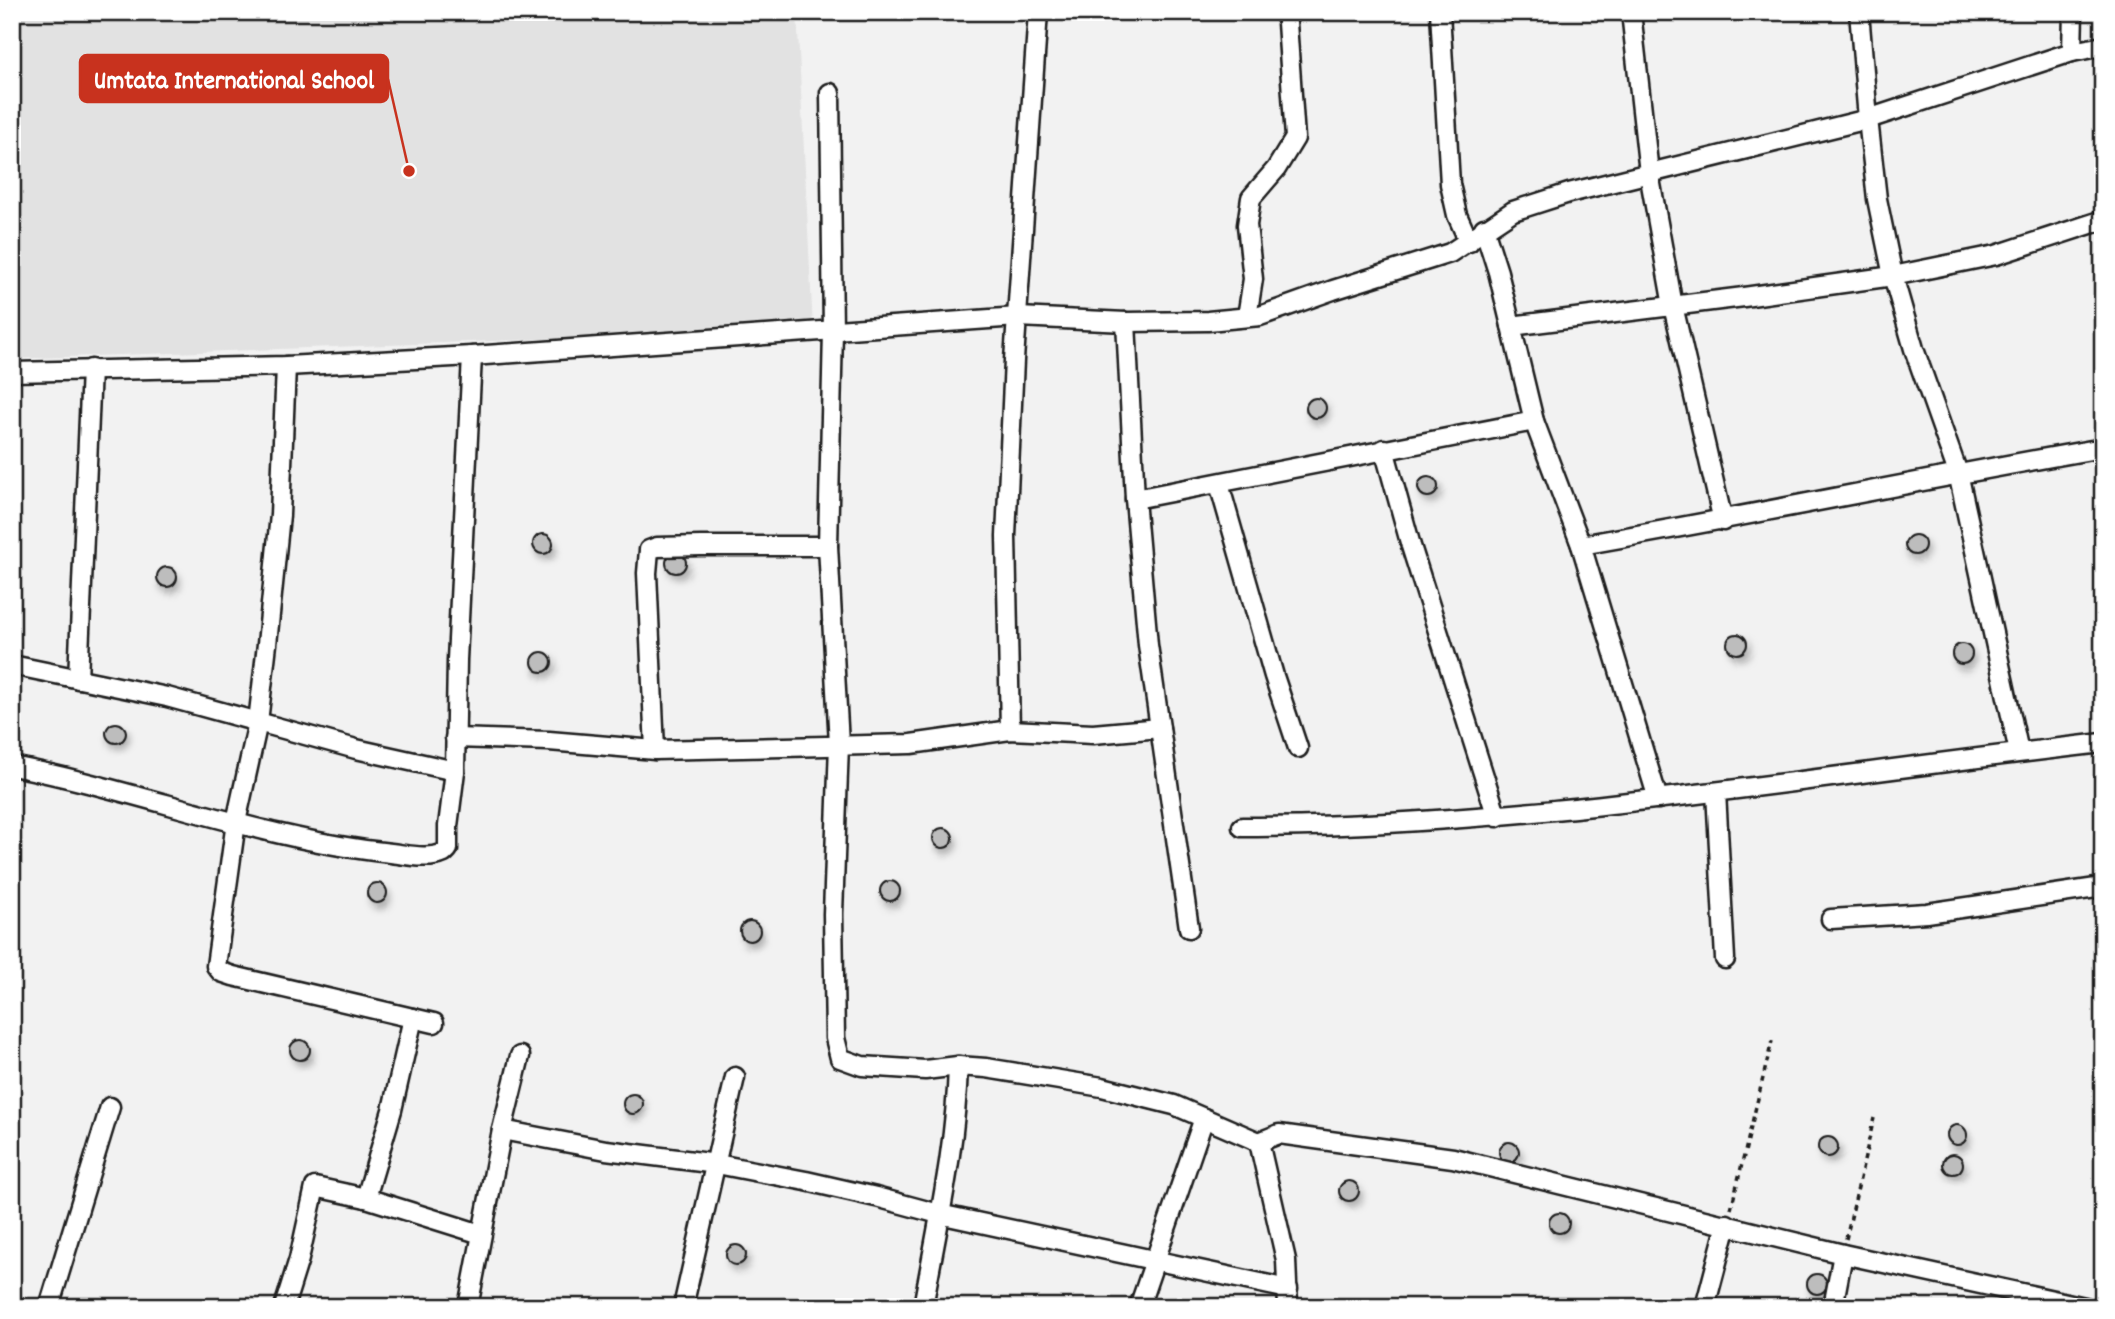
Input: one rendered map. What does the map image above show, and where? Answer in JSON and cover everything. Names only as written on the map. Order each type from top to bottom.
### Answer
[{"type":"street","points":[[1010,730],[1006,536],[1038,12]]},
{"type":"street","points":[[1440,12],[1450,184],[1457,215],[1469,242]]},
{"type":"street","points":[[1631,12],[1649,173],[1673,306],[1723,521]]},
{"type":"street","points":[[1859,12],[1877,199],[1893,276],[1914,349],[1958,473],[2019,752]]},
{"type":"street","points":[[2072,52],[2073,12]]},
{"type":"street","points":[[1247,317],[1253,279],[1247,225],[1251,198],[1276,169],[1294,138],[1287,23]]},
{"type":"street","points":[[12,372],[286,366],[472,356],[1018,317],[1126,322],[1209,321],[1260,316],[1450,253],[1513,211],[1569,193],[1868,119],[2072,52],[2103,46]]},
{"type":"street","points":[[830,93],[833,331],[828,546],[839,744],[833,914],[836,1050],[840,1058],[862,1066],[925,1070],[958,1066],[1102,1087],[1174,1105],[1259,1142],[1279,1134],[1453,1158],[1843,1254],[2085,1307]]},
{"type":"street","points":[[1511,327],[1893,276],[1996,255],[2103,220]]},
{"type":"street","points":[[1484,229],[1498,272],[1534,421],[1581,545],[1658,799]]},
{"type":"street","points":[[1126,322],[1135,499],[1147,645],[1189,928]]},
{"type":"street","points":[[12,766],[354,850],[439,856],[448,849],[455,771],[472,356]]},
{"type":"street","points":[[286,366],[280,515],[258,722],[236,822],[217,949],[218,969],[247,979],[433,1023]]},
{"type":"street","points":[[78,679],[90,369]]},
{"type":"street","points":[[1135,499],[1534,421]]},
{"type":"street","points":[[1581,545],[1723,521],[1958,473],[2103,448]]},
{"type":"street","points":[[1384,449],[1411,546],[1497,817]]},
{"type":"street","points":[[1219,484],[1298,748]]},
{"type":"street","points":[[655,750],[647,573],[649,550],[657,547],[701,546],[828,546]]},
{"type":"street","points":[[12,665],[167,697],[356,749],[455,771]]},
{"type":"street","points":[[455,738],[549,741],[655,750],[911,744],[1010,730],[1093,734],[1160,729]]},
{"type":"street","points":[[1242,827],[1302,827],[1497,817],[2103,743]]},
{"type":"street","points":[[1716,792],[1725,959]]},
{"type":"street","points":[[1831,919],[1927,913],[2103,887]]},
{"type":"street","points":[[366,1198],[392,1110],[413,1018]]},
{"type":"street","points":[[468,1307],[502,1130],[520,1056]]},
{"type":"street","points":[[923,1307],[951,1151],[958,1066]]},
{"type":"street","points":[[683,1307],[735,1077]]},
{"type":"street","points":[[49,1307],[110,1107]]},
{"type":"street","points":[[1139,1307],[1204,1118]]},
{"type":"street","points":[[502,1130],[606,1150],[716,1164],[876,1196],[939,1214],[1156,1262],[1288,1298],[1286,1260],[1259,1142]]},
{"type":"street","points":[[284,1307],[299,1259],[315,1186],[366,1198],[481,1234]]},
{"type":"street","points":[[1705,1307],[1727,1224]]},
{"type":"street","points":[[1833,1307],[1843,1254]]},
{"type":"path","points":[[1727,1224],[1772,1041]]},
{"type":"path","points":[[1843,1254],[1874,1118]]},
{"type":"shaded area","points":[[12,12],[797,12],[813,329],[12,359]]},
{"type":"building","points":[[1316,398],[1323,401],[1326,408],[1323,415],[1316,418],[1309,415],[1306,408],[1309,401]]},
{"type":"building","points":[[1428,477],[1435,480],[1438,487],[1435,494],[1428,497],[1421,494],[1418,487],[1421,480]]},
{"type":"building","points":[[543,534],[550,537],[553,544],[550,551],[543,554],[536,551],[533,544],[536,537]]},
{"type":"building","points":[[1915,535],[1922,538],[1925,545],[1922,552],[1915,555],[1908,552],[1905,545],[1908,538]]},
{"type":"building","points":[[676,553],[683,556],[686,563],[683,570],[676,573],[669,570],[666,563],[669,556]]},
{"type":"building","points":[[167,567],[174,570],[177,577],[174,584],[167,587],[160,584],[157,577],[160,570]]},
{"type":"building","points":[[1737,634],[1744,637],[1747,644],[1744,651],[1737,654],[1730,651],[1727,644],[1730,637]]},
{"type":"building","points":[[1962,644],[1969,647],[1972,654],[1969,661],[1962,664],[1955,661],[1952,654],[1955,647]]},
{"type":"building","points":[[542,652],[549,655],[552,662],[549,669],[542,672],[535,669],[532,662],[535,655]]},
{"type":"building","points":[[116,723],[123,726],[126,733],[123,740],[116,743],[109,740],[106,733],[109,726]]},
{"type":"building","points":[[943,828],[950,831],[953,838],[950,845],[943,848],[936,845],[933,838],[936,831]]},
{"type":"building","points":[[890,881],[897,884],[900,891],[897,898],[890,901],[883,898],[880,891],[883,884]]},
{"type":"building","points":[[377,883],[384,886],[387,893],[384,900],[377,903],[370,900],[367,893],[370,886]]},
{"type":"building","points":[[750,921],[757,924],[760,931],[757,938],[750,941],[743,938],[740,931],[743,924]]},
{"type":"building","points":[[300,1040],[307,1043],[310,1050],[307,1057],[300,1060],[293,1057],[290,1050],[293,1043]]},
{"type":"building","points":[[633,1094],[640,1097],[643,1104],[640,1111],[633,1114],[626,1111],[623,1104],[626,1097]]},
{"type":"building","points":[[1957,1125],[1964,1128],[1967,1135],[1964,1142],[1957,1145],[1950,1142],[1947,1135],[1950,1128]]},
{"type":"building","points":[[1828,1137],[1835,1140],[1838,1147],[1835,1154],[1828,1157],[1821,1154],[1818,1147],[1821,1140]]},
{"type":"building","points":[[1509,1142],[1516,1145],[1519,1152],[1516,1159],[1509,1162],[1502,1159],[1499,1152],[1502,1145]]},
{"type":"building","points":[[1953,1154],[1960,1157],[1963,1164],[1960,1171],[1953,1174],[1946,1171],[1943,1164],[1946,1157]]},
{"type":"building","points":[[1349,1181],[1356,1184],[1359,1191],[1356,1198],[1349,1201],[1342,1198],[1339,1191],[1342,1184]]},
{"type":"building","points":[[1559,1213],[1566,1216],[1569,1223],[1566,1230],[1559,1233],[1552,1230],[1549,1223],[1552,1216]]},
{"type":"building","points":[[736,1245],[743,1248],[746,1255],[743,1262],[736,1265],[729,1262],[726,1255],[729,1248]]},
{"type":"building","points":[[1817,1274],[1824,1277],[1827,1284],[1824,1291],[1817,1294],[1810,1291],[1807,1284],[1810,1277]]},
{"type":"place","name":"Umtata International School","points":[[409,171]]}]
